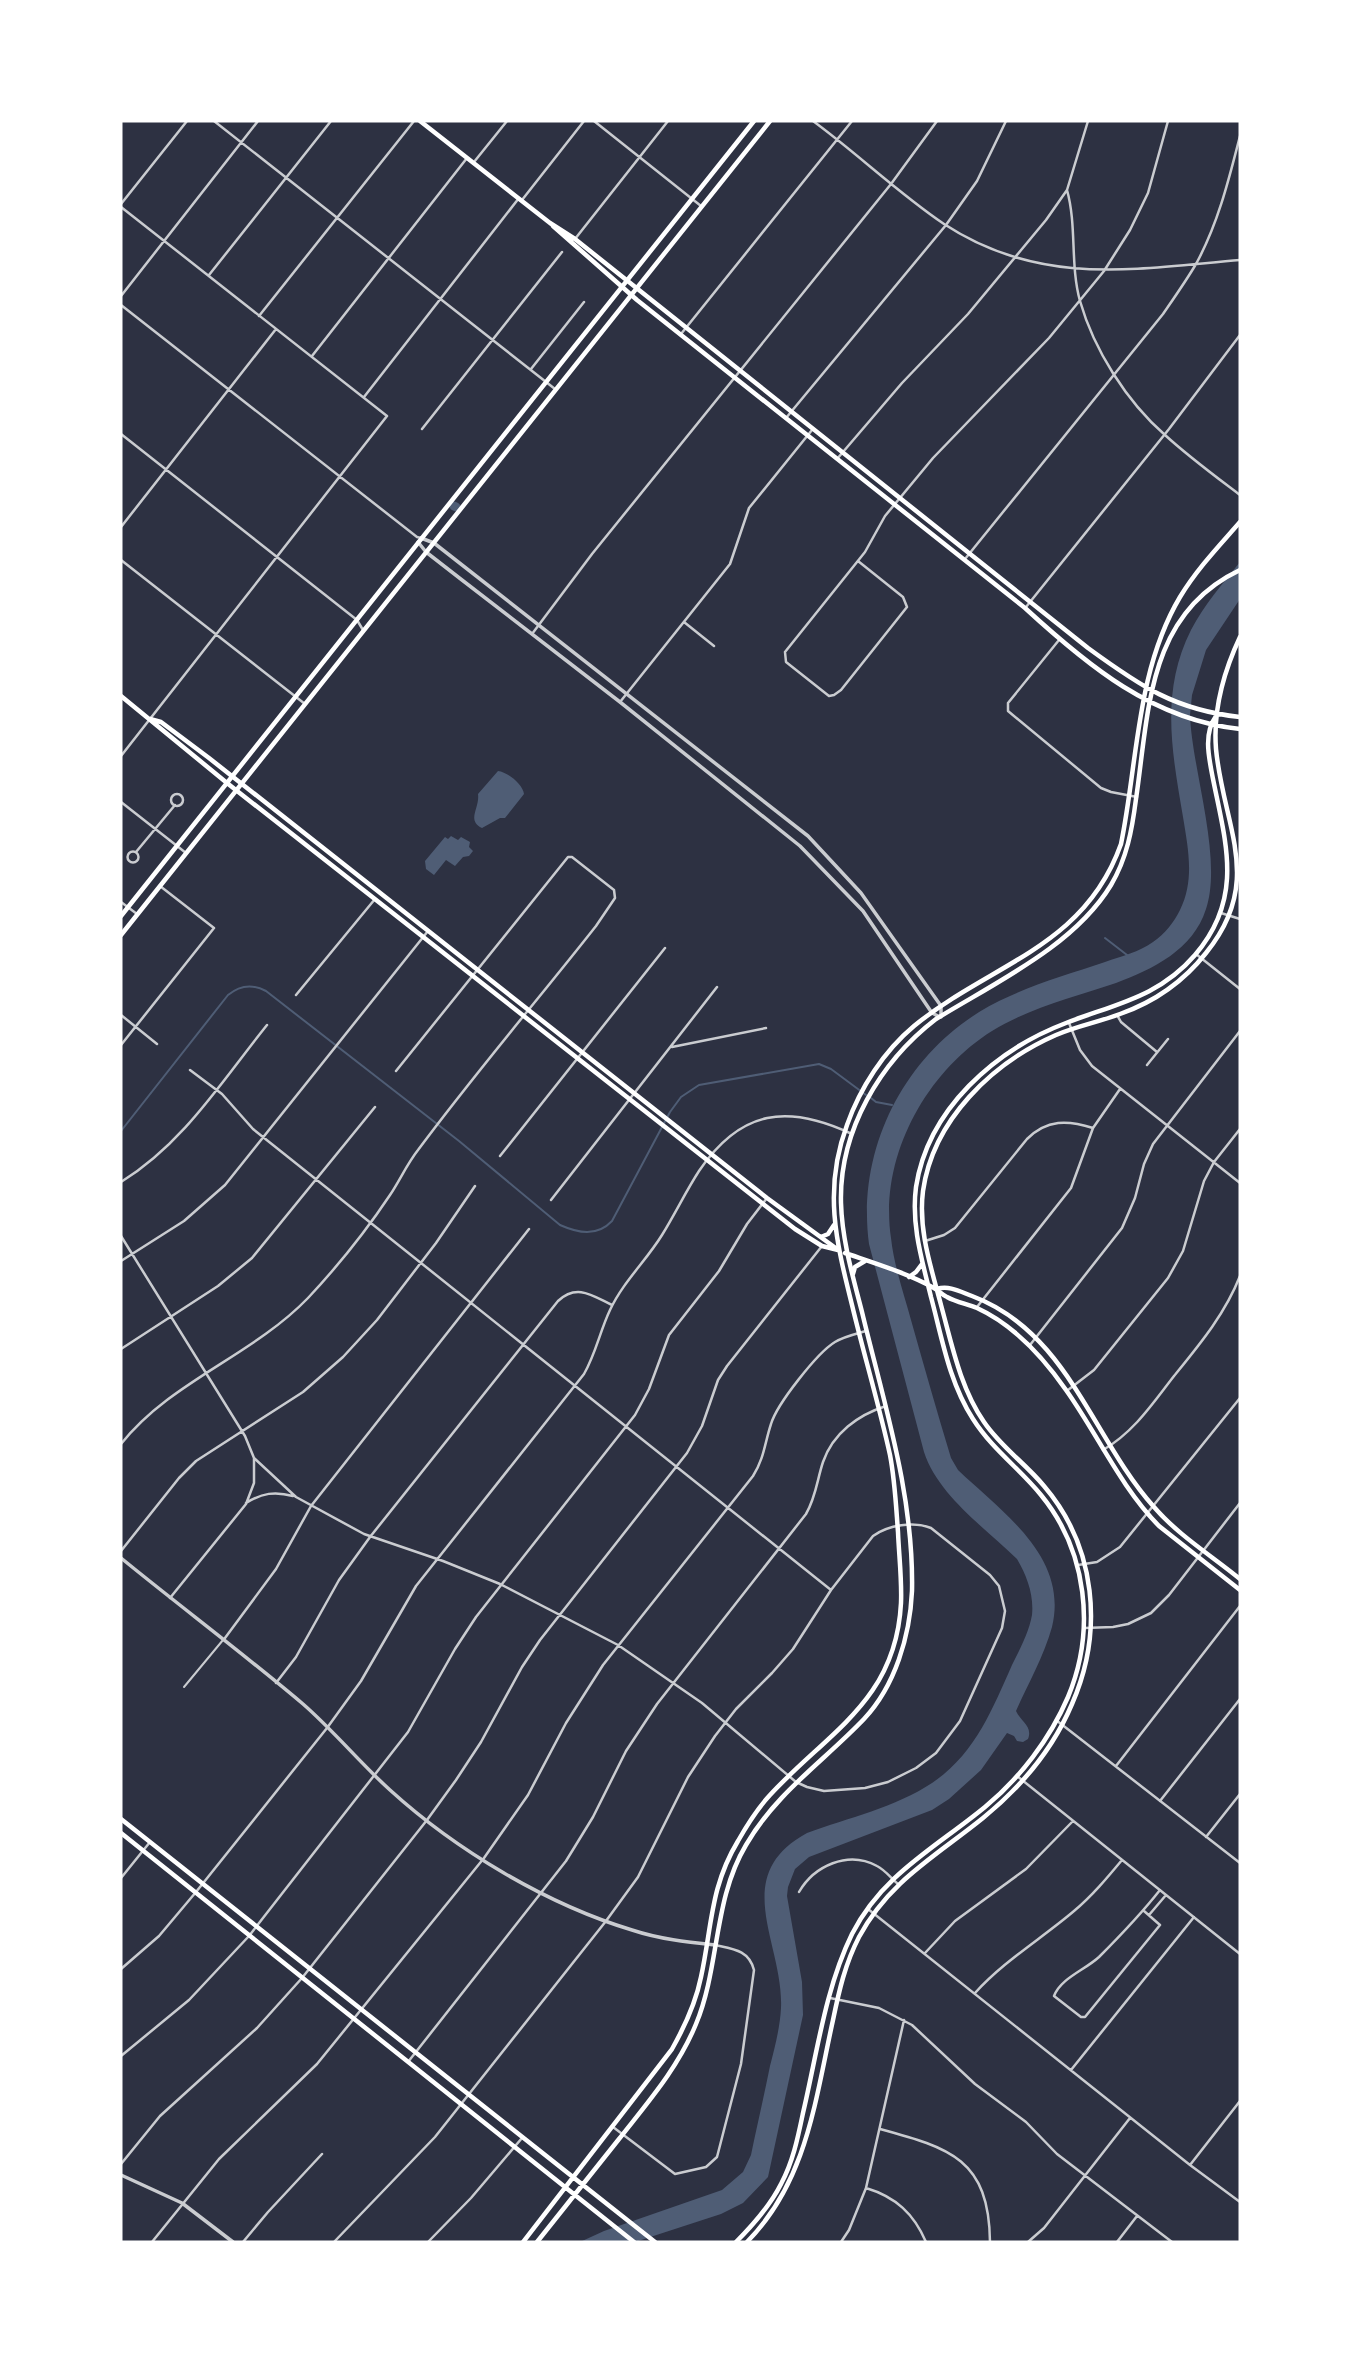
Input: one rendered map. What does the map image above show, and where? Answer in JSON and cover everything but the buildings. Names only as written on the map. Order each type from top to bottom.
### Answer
[{"type":"main road","points":[[121,916],[754,121]]},
{"type":"main road","points":[[121,935],[770,121]]},
{"type":"main road","points":[[424,122],[1088,648],[1152,692],[1201,711],[1240,717]]},
{"type":"main road","points":[[573,241],[631,295],[1026,608],[1059,640],[1111,679],[1160,708],[1213,726],[1240,729]]},
{"type":"main road","points":[[523,2242],[661,2066],[684,2026],[701,1977],[716,1890],[737,1842],[754,1815],[789,1775],[859,1710],[886,1666],[898,1629],[901,1603],[896,1496],[890,1456],[834,1224],[834,1178],[845,1130],[865,1087],[892,1047],[912,1028],[941,1006],[1056,935],[1085,908],[1115,860],[1121,844],[1145,688],[1164,629],[1199,568],[1240,522]]},
{"type":"main road","points":[[537,2242],[675,2066],[696,2026],[711,1975],[728,1884],[745,1846],[777,1801],[864,1718],[884,1690],[904,1643],[911,1609],[912,1578],[904,1479],[847,1254],[840,1202],[852,1134],[872,1091],[897,1055],[940,1017],[1066,937],[1089,916],[1110,886],[1129,844],[1149,703],[1157,667],[1170,636],[1184,614],[1209,589],[1240,570]]},
{"type":"main road","points":[[1059,640],[1068,636],[1088,648]]},
{"type":"main road","points":[[736,2242],[772,2200],[792,2159],[830,1998],[844,1952],[868,1909],[892,1879],[920,1854],[982,1810],[1017,1776],[1056,1720],[1074,1682],[1081,1655],[1084,1596],[1068,1537],[1036,1489],[984,1436],[965,1406],[952,1376],[928,1285],[914,1214],[917,1181],[927,1147],[942,1119],[971,1084],[1033,1038],[1068,1022],[1131,1002],[1149,993],[1183,968],[1213,930],[1221,913],[1228,881],[1228,856],[1210,763],[1213,726],[1224,679],[1240,637]]},
{"type":"main road","points":[[121,696],[236,791],[800,1234],[833,1251],[839,1250]]},
{"type":"main road","points":[[150,719],[161,722],[242,784],[767,1198],[839,1250],[928,1285],[944,1297],[976,1308],[1010,1329],[1030,1346],[1067,1391],[1122,1479],[1148,1514],[1240,1590]]},
{"type":"main road","points":[[747,2242],[780,2202],[800,2159],[845,1966],[873,1914],[898,1884],[917,1867],[991,1812],[1023,1781],[1062,1724],[1082,1679],[1092,1628],[1092,1602],[1085,1564],[1073,1531],[1056,1502],[1040,1481],[994,1435],[976,1410],[961,1378],[936,1289],[926,1241],[922,1209],[928,1165],[937,1142],[952,1117],[978,1088],[1009,1062],[1071,1029],[1136,1008],[1168,989],[1202,959],[1217,940],[1236,890],[1237,856],[1213,726]]},
{"type":"main road","points":[[308,847],[318,843]]},
{"type":"main road","points":[[1115,860],[1122,863]]},
{"type":"main road","points":[[150,879],[160,886]]},
{"type":"main road","points":[[1027,953],[1032,960]]},
{"type":"main road","points":[[821,1237],[831,1231],[834,1224]]},
{"type":"main road","points":[[852,1275],[855,1268],[866,1261]]},
{"type":"main road","points":[[908,1277],[923,1263]]},
{"type":"main road","points":[[936,1289],[954,1289],[983,1300],[1036,1339],[1075,1386],[1111,1446],[1153,1507],[1240,1579]]},
{"type":"main road","points":[[943,1312],[946,1305],[953,1300]]},
{"type":"main road","points":[[886,1666],[895,1669]]},
{"type":"main road","points":[[121,1819],[654,2242]]},
{"type":"main road","points":[[121,1833],[634,2242]]},
{"type":"main road","points":[[737,1842],[745,1846]]},
{"type":"main road","points":[[684,2026],[696,2026]]},
{"type":"street","points":[[121,756],[387,416],[121,205],[187,121]]},
{"type":"street","points":[[214,121],[556,390]]},
{"type":"street","points":[[121,296],[258,121]]},
{"type":"street","points":[[209,276],[331,121]]},
{"type":"street","points":[[260,316],[414,121]]},
{"type":"street","points":[[474,163],[506,121]]},
{"type":"street","points":[[364,397],[584,121]]},
{"type":"street","points":[[594,121],[702,206]]},
{"type":"street","points":[[573,241],[668,121]]},
{"type":"street","points":[[813,121],[946,225],[1017,257],[1104,271],[1240,260]]},
{"type":"street","points":[[680,334],[852,121]]},
{"type":"street","points":[[532,634],[622,517],[891,184],[937,121]]},
{"type":"street","points":[[786,418],[946,225],[977,181],[1006,121]]},
{"type":"street","points":[[837,459],[1017,257],[1067,190],[1088,121]]},
{"type":"street","points":[[858,561],[906,600],[906,610],[838,692],[828,696],[786,662],[786,650],[858,561],[900,497],[933,458],[1011,379],[1104,271],[1130,230],[1148,193],[1168,121]]},
{"type":"street","points":[[965,560],[1163,314],[1196,264],[1216,220],[1240,136]]},
{"type":"street","points":[[312,357],[467,158]]},
{"type":"street","points":[[1067,190],[1073,268],[1080,301],[1114,374],[1135,403],[1164,435],[1240,495]]},
{"type":"street","points":[[422,429],[562,252]]},
{"type":"street","points":[[531,369],[584,302]]},
{"type":"street","points":[[121,305],[419,539],[433,543],[808,836],[861,893],[941,1006],[940,1017],[932,1013],[863,911],[800,846],[621,702],[426,552],[419,539]]},
{"type":"street","points":[[121,527],[276,329]]},
{"type":"street","points":[[1026,608],[1240,335]]},
{"type":"street","points":[[621,702],[730,564],[749,508],[813,428]]},
{"type":"street","points":[[121,434],[356,620],[363,631]]},
{"type":"street","points":[[121,560],[305,704]]},
{"type":"street","points":[[488,600],[495,591]]},
{"type":"street","points":[[684,621],[714,646]]},
{"type":"street","points":[[1059,640],[1008,703],[1008,710],[1101,788],[1137,797]]},
{"type":"street","points":[[707,772],[714,763]]},
{"type":"street","points":[[121,802],[186,853]]},
{"type":"street","points":[[136,852],[175,805]]},
{"type":"street","points":[[121,1444],[152,1410],[237,1356],[291,1314],[324,1279],[369,1222],[432,1132],[596,926],[615,898],[614,890],[568,857],[396,1071]]},
{"type":"street","points":[[121,1045],[214,928],[160,886]]},
{"type":"street","points":[[850,900],[861,893]]},
{"type":"street","points":[[296,995],[375,899]]},
{"type":"street","points":[[121,902],[137,914]]},
{"type":"street","points":[[1221,913],[1240,919]]},
{"type":"street","points":[[121,1261],[199,1209],[225,1185],[429,930]]},
{"type":"street","points":[[500,1156],[665,947]]},
{"type":"street","points":[[894,957],[902,951]]},
{"type":"street","points":[[1196,954],[1240,989]]},
{"type":"street","points":[[551,1200],[716,987]]},
{"type":"street","points":[[121,1015],[157,1044]]},
{"type":"street","points":[[1117,1015],[1121,1022],[1157,1052]]},
{"type":"street","points":[[1068,1022],[1085,1058],[1120,1089],[1240,1183]]},
{"type":"street","points":[[121,1182],[161,1154],[185,1129],[267,1025]]},
{"type":"street","points":[[672,1046],[766,1028]]},
{"type":"street","points":[[1030,1346],[1122,1228],[1153,1144],[1240,1031]]},
{"type":"street","points":[[1147,1065],[1168,1039]]},
{"type":"street","points":[[190,1070],[216,1089],[263,1138],[831,1590]]},
{"type":"street","points":[[976,1308],[1071,1188],[1093,1128],[1120,1089]]},
{"type":"street","points":[[121,1349],[218,1286],[253,1258],[374,1107]]},
{"type":"street","points":[[121,1969],[159,1936],[327,1728],[361,1681],[404,1604],[575,1385],[593,1357],[612,1305],[657,1244],[707,1160],[720,1144],[736,1131],[768,1118],[806,1117],[828,1122],[852,1134]]},
{"type":"street","points":[[926,1241],[955,1228],[1027,1139],[1041,1128],[1067,1122],[1093,1128]]},
{"type":"street","points":[[1067,1391],[1094,1370],[1172,1271],[1183,1251],[1199,1193],[1214,1162],[1240,1129]]},
{"type":"street","points":[[121,1551],[187,1469],[206,1453],[303,1392],[343,1357],[377,1320],[421,1263],[475,1186]]},
{"type":"street","points":[[121,2056],[189,2000],[249,1936],[375,1776],[408,1732],[454,1649],[500,1584],[643,1403],[670,1335],[714,1279],[747,1223],[767,1198]]},
{"type":"street","points":[[223,1639],[269,1579],[311,1506],[529,1229]]},
{"type":"street","points":[[121,1236],[242,1431],[254,1458],[296,1497],[343,1525],[500,1584],[618,1645],[673,1681],[726,1722],[796,1782],[824,1791],[865,1788],[900,1777],[927,1761],[954,1731],[998,1637],[1005,1611],[1002,1593],[995,1581],[925,1525],[897,1526],[881,1530],[873,1536],[831,1590],[793,1648],[726,1722],[688,1777],[638,1877],[606,1921],[461,2105],[410,2164],[334,2242]]},
{"type":"street","points":[[121,2164],[160,2116],[257,2028],[302,1978],[427,1820],[481,1742],[522,1667],[694,1444],[723,1372],[821,1246]]},
{"type":"street","points":[[1104,1450],[1132,1429],[1212,1328],[1230,1301],[1240,1276]]},
{"type":"street","points":[[276,1683],[300,1650],[340,1580],[370,1536],[558,1301],[570,1292],[585,1292],[612,1305]]},
{"type":"street","points":[[152,2242],[219,2160],[317,2064],[484,1858],[528,1795],[590,1684],[757,1470],[764,1454],[771,1423],[780,1404],[823,1351],[839,1340],[866,1331]]},
{"type":"street","points":[[1077,1566],[1106,1558],[1120,1547],[1240,1398]]},
{"type":"street","points":[[408,2062],[566,1861],[593,1817],[626,1751],[673,1681],[780,1549],[813,1503],[824,1459],[835,1442],[855,1420],[886,1406]]},
{"type":"street","points":[[246,1504],[254,1483],[254,1458]]},
{"type":"street","points":[[170,1598],[246,1504],[257,1496],[268,1493],[296,1497]]},
{"type":"street","points":[[1084,1629],[1128,1624],[1151,1613],[1169,1595],[1240,1503]]},
{"type":"street","points":[[121,1558],[276,1683],[327,1728],[375,1776],[427,1820],[484,1858],[541,1892],[606,1921],[661,1938],[715,1945],[744,1953],[751,1960],[754,1970],[741,2064],[717,2157],[706,2167],[675,2174],[613,2127]]},
{"type":"street","points":[[1115,1767],[1240,1606]]},
{"type":"street","points":[[1160,1801],[1240,1699]]},
{"type":"street","points":[[1056,1720],[1240,1863]]},
{"type":"street","points":[[1017,1776],[1240,1954]]},
{"type":"street","points":[[1206,1837],[1240,1794]]},
{"type":"street","points":[[924,1954],[956,1921],[1026,1869],[1073,1821]]},
{"type":"street","points":[[121,1878],[150,1842]]},
{"type":"street","points":[[799,1892],[818,1870],[845,1860],[868,1862],[880,1868],[898,1884]]},
{"type":"street","points":[[974,1994],[1002,1965],[1074,1912],[1122,1860]]},
{"type":"street","points":[[1144,1911],[1160,1925],[1085,2017],[1081,2017],[1054,1996],[1063,1983],[1097,1959],[1160,1891]]},
{"type":"street","points":[[1149,1916],[1166,1895]]},
{"type":"street","points":[[868,1909],[1240,2202]]},
{"type":"street","points":[[1071,2071],[1194,1917]]},
{"type":"street","points":[[830,1998],[879,2008],[904,2020],[975,2084],[1026,2122],[1057,2154],[1172,2242]]},
{"type":"street","points":[[841,2242],[849,2230],[866,2188],[904,2020]]},
{"type":"street","points":[[1190,2165],[1240,2101]]},
{"type":"street","points":[[1028,2242],[1044,2228],[1130,2118]]},
{"type":"street","points":[[880,2129],[948,2150],[965,2165],[983,2193],[989,2217],[990,2242]]},
{"type":"street","points":[[428,2242],[471,2198],[522,2138]]},
{"type":"street","points":[[243,2242],[322,2154]]},
{"type":"street","points":[[121,2175],[182,2203],[233,2242]]},
{"type":"street","points":[[866,2188],[904,2207],[926,2242]]},
{"type":"street","points":[[1116,2242],[1137,2216]]},
{"type":"lane","points":[[184,1687],[223,1639]]},
{"type":"water","points":[[1240,562],[1240,599],[1206,650],[1192,695],[1192,737],[1211,865],[1210,888],[1200,923],[1182,947],[1157,964],[1116,983],[1021,1016],[992,1031],[968,1049],[946,1070],[927,1094],[900,1148],[892,1178],[889,1208],[894,1259],[951,1458],[958,1470],[1028,1538],[1051,1579],[1055,1602],[1052,1627],[1016,1711],[1028,1727],[1028,1739],[1017,1741],[1007,1733],[981,1770],[949,1799],[932,1810],[809,1857],[795,1869],[787,1896],[802,1982],[803,2015],[768,2177],[743,2203],[721,2214],[635,2242],[580,2242],[722,2190],[743,2172],[751,2155],[781,2008],[780,1984],[766,1912],[765,1890],[770,1869],[783,1850],[807,1833],[903,1799],[947,1771],[960,1759],[981,1730],[1026,1634],[1032,1615],[1032,1600],[1027,1579],[1017,1559],[951,1497],[931,1468],[924,1452],[869,1244],[867,1205],[872,1167],[882,1131],[898,1096],[920,1065],[945,1037],[976,1014],[1010,996],[1142,948],[1169,928],[1175,919],[1185,899],[1189,864],[1171,722],[1175,676],[1181,653],[1196,621]]},
{"type":"water","points":[[498,771],[514,780],[524,794],[505,818],[482,828],[477,825],[474,817],[478,794]]},
{"type":"water","points":[[451,836],[470,842],[469,847],[473,851],[455,866],[446,860],[434,875],[426,869],[425,861],[445,837],[448,839]]},
{"type":"waterway","points":[[1105,938],[1127,955]]},
{"type":"waterway","points":[[121,1131],[228,995],[247,987],[266,991],[459,1141],[560,1225],[574,1230],[600,1230],[612,1221],[670,1112],[681,1097],[699,1085],[819,1064],[831,1069],[866,1095]]},
{"type":"waterway","points":[[871,1098],[876,1102],[892,1105]]}]
